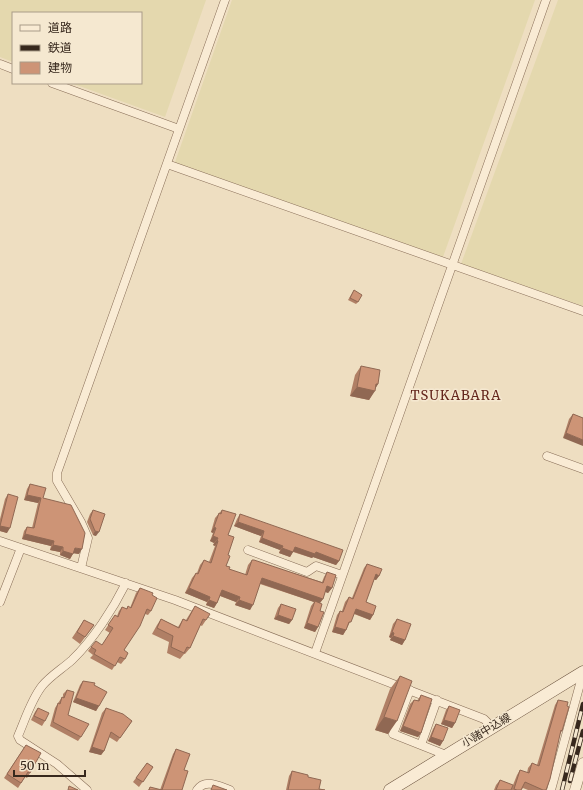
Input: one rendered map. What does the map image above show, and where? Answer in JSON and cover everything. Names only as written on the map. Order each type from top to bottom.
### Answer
[{"type":"main road","name":"小諸中込線","points":[[398,788],[446,755],[583,673]]},
{"type":"street","points":[[81,568],[88,538],[82,522],[57,481],[57,474],[225,0]]},
{"type":"street","points":[[315,653],[546,0]]},
{"type":"street","points":[[0,64],[12,69]]},
{"type":"street","points":[[55,84],[179,129]]},
{"type":"street","points":[[167,164],[583,311]]},
{"type":"street","points":[[547,456],[583,469]]},
{"type":"street","points":[[0,541],[126,583],[315,653],[484,719],[492,727]]},
{"type":"street","points":[[0,602],[20,548]]},
{"type":"street","points":[[248,550],[307,572],[316,566],[342,575]]},
{"type":"street","points":[[87,790],[52,760],[20,740],[18,736],[38,692],[48,680],[82,650],[115,604],[126,583]]},
{"type":"street","points":[[551,790],[583,673]]},
{"type":"street","points":[[410,690],[393,734],[446,755]]},
{"type":"street","points":[[420,745],[437,700]]},
{"type":"street","points":[[575,790],[583,763]]},
{"type":"street","points":[[197,790],[200,785],[207,783],[230,790]]},
{"type":"shaded area","points":[[0,0],[206,0],[165,117],[74,84],[142,84],[142,12],[12,12],[12,62],[0,57]]},
{"type":"shaded area","points":[[232,0],[535,0],[443,257],[174,165]]},
{"type":"shaded area","points":[[558,0],[583,0],[583,306],[461,264]]},
{"type":"building","points":[[354,290],[362,295],[358,302],[350,298]]},
{"type":"building","points":[[361,366],[380,370],[378,384],[376,384],[375,391],[357,387]]},
{"type":"building","points":[[573,414],[583,418],[583,440],[566,433]]},
{"type":"building","points":[[30,484],[46,488],[43,498],[71,505],[85,533],[82,549],[75,548],[73,554],[63,551],[63,547],[53,545],[54,541],[25,534],[27,527],[34,528],[41,498],[27,495]]},
{"type":"building","points":[[8,494],[18,497],[10,528],[0,526]]},
{"type":"building","points":[[93,510],[105,514],[99,532],[95,531],[90,519]]},
{"type":"building","points":[[222,510],[236,514],[228,535],[234,537],[226,566],[230,567],[229,569],[247,575],[252,560],[254,560],[323,583],[327,572],[336,575],[332,588],[327,586],[323,599],[262,578],[253,605],[239,600],[240,597],[222,590],[217,603],[209,600],[210,597],[189,588],[196,573],[198,574],[204,560],[211,563],[218,541],[218,538],[213,536],[216,528],[214,527],[219,513],[221,514]]},
{"type":"building","points":[[240,514],[343,550],[339,561],[316,552],[315,554],[295,547],[293,552],[282,548],[283,546],[262,538],[264,531],[238,522]]},
{"type":"building","points":[[367,564],[382,569],[379,576],[376,574],[366,602],[376,606],[373,615],[356,609],[346,630],[335,627],[340,611],[343,612],[349,597],[353,599]]},
{"type":"building","points":[[140,588],[153,593],[152,595],[157,598],[151,611],[147,609],[140,626],[124,650],[128,653],[125,659],[120,657],[115,666],[94,654],[96,650],[91,647],[96,641],[102,645],[113,628],[108,625],[115,615],[118,617],[122,607],[127,609],[128,606],[131,608]]},
{"type":"building","points":[[315,601],[322,604],[320,611],[324,612],[318,627],[307,623]]},
{"type":"building","points":[[281,604],[296,609],[292,620],[278,615]]},
{"type":"building","points":[[195,606],[210,614],[206,620],[203,619],[190,648],[187,647],[184,653],[171,647],[173,636],[157,628],[161,619],[179,628],[183,619],[187,621]]},
{"type":"building","points":[[397,619],[411,624],[405,640],[393,636],[394,633],[392,632]]},
{"type":"building","points":[[84,620],[94,625],[85,637],[77,632]]},
{"type":"building","points":[[400,676],[412,681],[397,721],[384,717]]},
{"type":"building","points":[[83,681],[95,683],[94,685],[107,692],[99,706],[76,698]]},
{"type":"building","points":[[67,690],[74,692],[68,715],[89,724],[81,737],[53,722],[58,703],[60,704],[62,697],[64,698]]},
{"type":"building","points":[[421,695],[432,699],[421,733],[403,726],[414,700],[419,701]]},
{"type":"building","points":[[558,700],[568,702],[567,706],[569,707],[562,731],[561,730],[550,779],[546,790],[525,782],[521,790],[514,789],[520,770],[529,773],[532,763],[539,766]]},
{"type":"building","points":[[449,706],[460,710],[455,723],[444,720]]},
{"type":"building","points":[[38,708],[49,713],[45,721],[34,716]]},
{"type":"building","points":[[106,708],[123,714],[132,721],[120,738],[111,732],[104,751],[92,747]]},
{"type":"building","points":[[436,724],[448,728],[443,741],[431,737]]},
{"type":"building","points":[[26,745],[41,753],[30,773],[28,772],[21,783],[7,774]]},
{"type":"building","points":[[176,749],[190,754],[184,770],[188,771],[182,790],[162,790]]},
{"type":"building","points":[[147,763],[153,767],[143,782],[136,778]]},
{"type":"building","points":[[292,771],[321,780],[319,789],[325,790],[288,790]]},
{"type":"building","points":[[500,780],[513,785],[511,790],[496,790]]},
{"type":"building","points":[[213,785],[227,790],[211,790]]},
{"type":"building","points":[[69,786],[78,790],[68,790]]},
{"type":"building","points":[[150,787],[162,790],[149,790]]},
{"type":"railway","points":[[562,790],[583,704]]},
{"type":"railway","points":[[570,781],[583,731]]},
{"type":"district","name":"TSUKABARA","points":[[456,395]]}]
